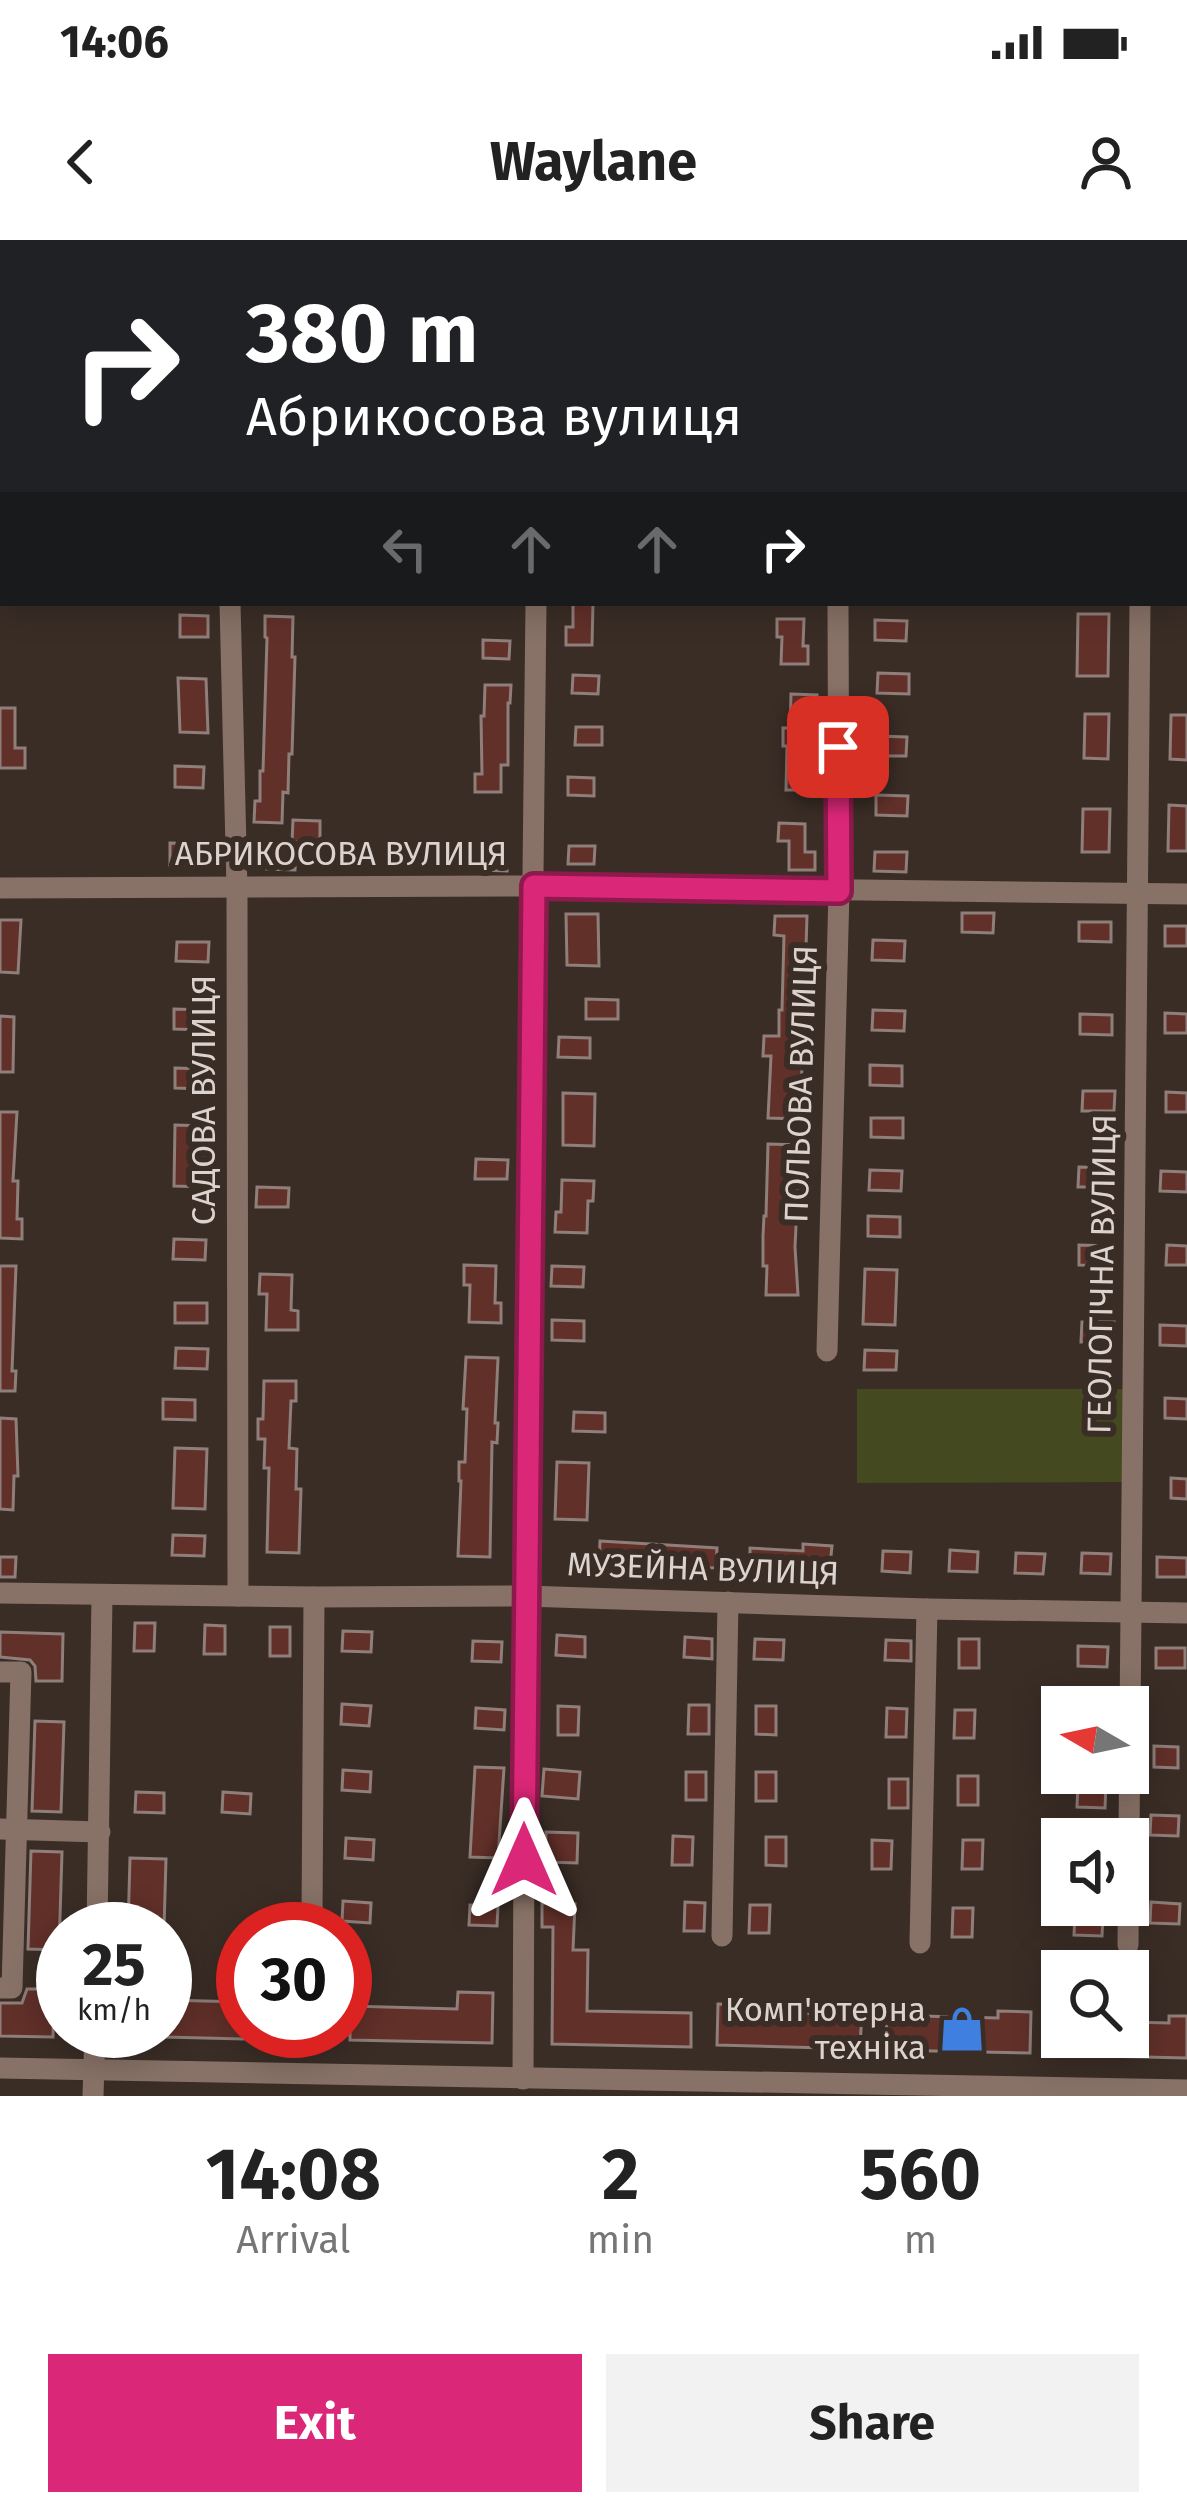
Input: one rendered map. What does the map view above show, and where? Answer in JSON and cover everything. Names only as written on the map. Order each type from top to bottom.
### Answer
[{"type":"street","name":"САДОВА ВУЛИЦЯ","points":[[230,606],[237,889],[238,1596]]},
{"type":"street","points":[[523,2079],[536,606]]},
{"type":"street","name":"ПОЛЬОВА ВУЛИЦЯ","points":[[827,1351],[839,891],[838,606]]},
{"type":"street","name":"ГЕОЛОГІЧНА ВУЛИЦЯ","points":[[1128,1945],[1140,606]]},
{"type":"street","name":"АБРИКОСОВА ВУЛИЦЯ","points":[[0,889],[534,886],[1187,894]]},
{"type":"street","name":"МУЗЕЙНА ВУЛИЦЯ","points":[[0,1593],[525,1597],[1187,1612]]},
{"type":"street","points":[[98,1902],[102,1596]]},
{"type":"street","points":[[312,1902],[314,1598]]},
{"type":"street","points":[[722,1936],[728,1602]]},
{"type":"street","points":[[920,1943],[927,1609]]},
{"type":"street","points":[[0,1672],[21,1672],[8,1829],[12,1988],[0,1988]]},
{"type":"street","points":[[8,1829],[100,1832]]},
{"type":"street","points":[[93,2096],[94,2058]]},
{"type":"street","points":[[0,2068],[523,2079],[781,2090],[1187,2090]]},
{"type":"green space","points":[[857,1389],[1125,1389],[1125,1482],[857,1483]]},
{"type":"building","points":[[573,606],[593,606],[592,645],[566,645],[566,627],[573,627]]},
{"type":"building","points":[[1078,614],[1109,614],[1108,676],[1077,676]]},
{"type":"building","points":[[180,615],[208,616],[208,637],[180,637]]},
{"type":"building","points":[[265,616],[293,617],[292,754],[282,823],[254,822],[263,771]]},
{"type":"building","points":[[777,619],[804,619],[808,664],[781,664]]},
{"type":"building","points":[[875,620],[907,621],[906,641],[875,640]]},
{"type":"building","points":[[483,640],[510,641],[509,659],[483,658]]},
{"type":"building","points":[[878,673],[909,674],[909,694],[877,693]]},
{"type":"building","points":[[573,675],[599,676],[598,694],[572,693]]},
{"type":"building","points":[[178,678],[206,679],[208,733],[180,732]]},
{"type":"building","points":[[485,685],[511,685],[508,765],[501,765],[501,792],[475,792],[475,774],[482,774]]},
{"type":"building","points":[[791,694],[817,695],[817,713],[810,713],[808,772],[813,772],[813,790],[786,790],[783,728],[790,728]]},
{"type":"building","points":[[0,708],[15,708],[15,748],[25,748],[25,768],[0,768]]},
{"type":"building","points":[[1085,714],[1109,714],[1108,759],[1084,758]]},
{"type":"building","points":[[1171,715],[1187,715],[1187,760],[1170,759]]},
{"type":"building","points":[[576,727],[602,727],[602,745],[575,745]]},
{"type":"building","points":[[875,736],[907,737],[906,756],[875,756]]},
{"type":"building","points":[[175,766],[204,767],[203,788],[175,787]]},
{"type":"building","points":[[568,777],[594,778],[594,796],[568,795]]},
{"type":"building","points":[[876,795],[908,796],[907,816],[876,815]]},
{"type":"building","points":[[1169,805],[1187,806],[1187,851],[1168,851]]},
{"type":"building","points":[[1083,809],[1110,809],[1109,852],[1082,852]]},
{"type":"building","points":[[293,820],[320,821],[320,842],[292,842]]},
{"type":"building","points":[[779,823],[805,824],[805,852],[815,852],[815,870],[789,870],[789,841],[778,841]]},
{"type":"building","points":[[170,843],[198,844],[198,865],[170,865]]},
{"type":"building","points":[[569,846],[595,846],[594,864],[568,864]]},
{"type":"building","points":[[268,848],[296,849],[295,870],[267,869]]},
{"type":"building","points":[[481,852],[507,853],[507,871],[481,870]]},
{"type":"building","points":[[875,852],[907,852],[906,872],[874,871]]},
{"type":"building","points":[[962,913],[994,913],[993,933],[962,932]]},
{"type":"building","points":[[566,914],[598,914],[599,966],[567,965]]},
{"type":"building","points":[[775,916],[807,916],[806,948],[816,948],[811,1030],[796,1030],[795,1066],[802,1066],[800,1119],[768,1118],[771,1056],[763,1056],[764,1036],[779,1036],[782,1010],[784,936],[774,935]]},
{"type":"building","points":[[0,920],[21,920],[18,973],[0,972]]},
{"type":"building","points":[[1079,922],[1111,922],[1111,942],[1079,941]]},
{"type":"building","points":[[1165,926],[1187,926],[1187,946],[1165,946]]},
{"type":"building","points":[[873,940],[905,941],[904,961],[872,960]]},
{"type":"building","points":[[177,942],[209,942],[208,962],[176,961]]},
{"type":"building","points":[[586,999],[618,1000],[618,1019],[586,1019]]},
{"type":"building","points":[[174,1009],[206,1010],[206,1030],[174,1029]]},
{"type":"building","points":[[873,1010],[905,1011],[904,1031],[872,1030]]},
{"type":"building","points":[[1165,1013],[1187,1014],[1187,1033],[1165,1033]]},
{"type":"building","points":[[1080,1014],[1112,1015],[1112,1035],[1080,1034]]},
{"type":"building","points":[[0,1016],[14,1017],[13,1072],[0,1072]]},
{"type":"building","points":[[559,1037],[590,1038],[590,1058],[558,1057]]},
{"type":"building","points":[[870,1065],[902,1066],[902,1086],[870,1085]]},
{"type":"building","points":[[175,1068],[207,1069],[207,1089],[175,1088]]},
{"type":"building","points":[[1083,1091],[1115,1091],[1114,1111],[1082,1111]]},
{"type":"building","points":[[1166,1092],[1187,1093],[1187,1112],[1166,1112]]},
{"type":"building","points":[[563,1093],[595,1094],[594,1146],[563,1145]]},
{"type":"building","points":[[0,1112],[17,1112],[13,1181],[18,1181],[17,1219],[22,1219],[22,1239],[0,1238]]},
{"type":"building","points":[[871,1118],[903,1118],[903,1138],[871,1137]]},
{"type":"building","points":[[175,1125],[206,1126],[206,1187],[174,1186]]},
{"type":"building","points":[[768,1144],[800,1145],[795,1247],[798,1295],[766,1295],[763,1236]]},
{"type":"building","points":[[476,1159],[508,1160],[507,1179],[475,1179]]},
{"type":"building","points":[[1079,1167],[1111,1168],[1110,1187],[1078,1187]]},
{"type":"building","points":[[870,1170],[902,1171],[901,1191],[869,1190]]},
{"type":"building","points":[[1161,1171],[1187,1172],[1187,1192],[1160,1191]]},
{"type":"building","points":[[562,1180],[594,1181],[587,1233],[555,1232]]},
{"type":"building","points":[[257,1187],[289,1188],[288,1207],[256,1207]]},
{"type":"building","points":[[868,1216],[900,1217],[900,1237],[868,1236]]},
{"type":"building","points":[[174,1239],[206,1240],[205,1260],[173,1259]]},
{"type":"building","points":[[1079,1245],[1111,1246],[1111,1266],[1079,1265]]},
{"type":"building","points":[[1167,1245],[1187,1246],[1187,1265],[1166,1265]]},
{"type":"building","points":[[464,1265],[496,1266],[495,1303],[501,1303],[501,1323],[469,1322],[470,1285],[464,1285]]},
{"type":"building","points":[[0,1266],[16,1266],[15,1391],[0,1391]]},
{"type":"building","points":[[552,1266],[584,1267],[583,1287],[551,1286]]},
{"type":"building","points":[[865,1269],[897,1270],[895,1325],[863,1324]]},
{"type":"building","points":[[260,1274],[292,1275],[291,1310],[298,1311],[298,1330],[266,1330],[267,1294],[259,1294]]},
{"type":"building","points":[[175,1303],[207,1303],[207,1323],[175,1323]]},
{"type":"building","points":[[552,1320],[584,1321],[584,1341],[552,1340]]},
{"type":"building","points":[[1082,1322],[1114,1322],[1113,1342],[1081,1342]]},
{"type":"building","points":[[1160,1325],[1187,1326],[1187,1346],[1160,1345]]},
{"type":"building","points":[[176,1348],[208,1349],[207,1369],[175,1368]]},
{"type":"building","points":[[865,1350],[897,1351],[896,1370],[864,1370]]},
{"type":"building","points":[[466,1357],[498,1358],[490,1557],[458,1556]]},
{"type":"building","points":[[264,1381],[296,1381],[289,1448],[297,1449],[296,1489],[301,1489],[299,1553],[267,1552],[269,1468],[264,1468],[265,1439],[258,1439]]},
{"type":"building","points":[[1165,1398],[1187,1399],[1187,1419],[1165,1418]]},
{"type":"building","points":[[163,1399],[195,1400],[195,1420],[163,1419]]},
{"type":"building","points":[[574,1412],[605,1413],[605,1432],[573,1431]]},
{"type":"building","points":[[0,1418],[16,1419],[18,1476],[14,1476],[13,1510],[0,1509]]},
{"type":"building","points":[[175,1448],[207,1449],[205,1509],[173,1508]]},
{"type":"building","points":[[557,1462],[589,1463],[587,1520],[555,1519]]},
{"type":"building","points":[[1171,1478],[1187,1479],[1187,1499],[1171,1498]]},
{"type":"building","points":[[173,1535],[205,1536],[204,1556],[172,1555]]},
{"type":"building","points":[[600,1541],[717,1548],[716,1568],[599,1567]]},
{"type":"building","points":[[803,1544],[832,1546],[830,1566],[778,1563],[778,1570],[750,1568],[750,1548],[803,1551]]},
{"type":"building","points":[[950,1550],[978,1552],[977,1572],[949,1571]]},
{"type":"building","points":[[883,1551],[911,1552],[910,1573],[882,1571]]},
{"type":"building","points":[[1016,1553],[1045,1554],[1043,1574],[1015,1573]]},
{"type":"building","points":[[1082,1553],[1111,1554],[1110,1574],[1081,1573]]},
{"type":"building","points":[[0,1557],[16,1557],[15,1577],[0,1577]]},
{"type":"building","points":[[1157,1557],[1187,1558],[1187,1577],[1157,1577]]},
{"type":"building","points":[[135,1623],[155,1623],[154,1651],[134,1651]]},
{"type":"building","points":[[205,1625],[225,1626],[225,1654],[204,1654]]},
{"type":"building","points":[[270,1627],[290,1627],[290,1656],[270,1656]]},
{"type":"building","points":[[343,1631],[372,1632],[371,1652],[342,1651]]},
{"type":"building","points":[[0,1632],[63,1634],[62,1681],[36,1681],[30,1660],[0,1657]]},
{"type":"building","points":[[557,1635],[585,1637],[585,1657],[556,1655]]},
{"type":"building","points":[[685,1637],[712,1639],[712,1659],[684,1657]]},
{"type":"building","points":[[755,1639],[784,1640],[783,1660],[754,1659]]},
{"type":"building","points":[[959,1639],[979,1639],[979,1668],[959,1668]]},
{"type":"building","points":[[886,1640],[911,1641],[911,1661],[885,1660]]},
{"type":"building","points":[[473,1641],[502,1642],[501,1662],[472,1661]]},
{"type":"building","points":[[1078,1646],[1108,1647],[1107,1667],[1078,1666]]},
{"type":"building","points":[[1156,1648],[1185,1648],[1185,1668],[1156,1668]]},
{"type":"building","points":[[342,1704],[371,1706],[369,1726],[341,1724]]},
{"type":"building","points":[[689,1705],[709,1705],[709,1734],[688,1734]]},
{"type":"building","points":[[558,1706],[579,1707],[578,1735],[558,1735]]},
{"type":"building","points":[[756,1706],[776,1706],[776,1735],[756,1734]]},
{"type":"building","points":[[476,1708],[505,1710],[504,1730],[475,1728]]},
{"type":"building","points":[[887,1708],[907,1709],[906,1737],[886,1737]]},
{"type":"building","points":[[955,1710],[975,1710],[974,1738],[954,1738]]},
{"type":"building","points":[[35,1721],[64,1722],[61,1812],[32,1811]]},
{"type":"building","points":[[1154,1746],[1178,1747],[1178,1768],[1154,1767]]},
{"type":"building","points":[[475,1767],[504,1768],[498,1858],[470,1857]]},
{"type":"building","points":[[544,1769],[580,1772],[578,1799],[542,1796]]},
{"type":"building","points":[[343,1770],[371,1772],[370,1792],[342,1790]]},
{"type":"building","points":[[686,1772],[706,1772],[706,1800],[686,1800]]},
{"type":"building","points":[[756,1772],[776,1772],[776,1801],[756,1801]]},
{"type":"building","points":[[958,1776],[978,1776],[978,1805],[958,1805]]},
{"type":"building","points":[[889,1779],[908,1779],[908,1808],[889,1808]]},
{"type":"building","points":[[136,1792],[164,1793],[164,1813],[135,1812]]},
{"type":"building","points":[[223,1792],[251,1794],[250,1814],[222,1812]]},
{"type":"building","points":[[1078,1794],[1106,1794],[1105,1808],[1077,1807]]},
{"type":"building","points":[[1151,1815],[1179,1816],[1178,1836],[1150,1835]]},
{"type":"building","points":[[546,1832],[578,1833],[577,1863],[545,1862]]},
{"type":"building","points":[[673,1836],[693,1837],[692,1865],[672,1865]]},
{"type":"building","points":[[766,1837],[786,1837],[786,1866],[766,1865]]},
{"type":"building","points":[[346,1838],[374,1840],[373,1860],[345,1858]]},
{"type":"building","points":[[872,1840],[892,1841],[891,1869],[872,1869]]},
{"type":"building","points":[[963,1840],[983,1840],[982,1869],[962,1869]]},
{"type":"building","points":[[31,1851],[62,1852],[60,1902],[36,1902],[36,1949],[28,1949]]},
{"type":"building","points":[[130,1858],[166,1859],[165,1902],[129,1902]]},
{"type":"building","points":[[685,1902],[705,1903],[704,1931],[684,1931]]},
{"type":"building","points":[[1151,1902],[1180,1904],[1179,1924],[1150,1923]]},
{"type":"building","points":[[542,1903],[575,1904],[573,1950],[588,1950],[587,2011],[691,2013],[691,2047],[552,2044],[553,1927],[542,1927]]},
{"type":"building","points":[[470,1905],[498,1906],[497,1926],[469,1925]]},
{"type":"building","points":[[750,1905],[770,1905],[769,1933],[749,1933]]},
{"type":"building","points":[[953,1908],[973,1908],[972,1937],[952,1937]]},
{"type":"building","points":[[1074,1926],[1102,1926],[1102,1936],[1074,1935]]},
{"type":"building","points":[[27,1989],[36,1989],[36,2037],[0,2036],[0,2003],[22,2003]]},
{"type":"building","points":[[458,1992],[493,1993],[492,2043],[372,2040],[372,2007],[457,2009]]},
{"type":"building","points":[[192,2001],[216,2001],[216,2038],[192,2038]]},
{"type":"building","points":[[718,2004],[752,2005],[751,2012],[829,2014],[829,2007],[862,2008],[860,2049],[717,2045]]},
{"type":"building","points":[[887,2008],[921,2009],[921,2016],[998,2018],[998,2011],[1031,2012],[1030,2053],[886,2050]]},
{"type":"building","points":[[1169,2016],[1187,2016],[1187,2058],[1149,2057],[1149,2023],[1169,2023]]},
{"type":"place","name":"Комп'ютерна техніка","points":[[962,2029]]},
{"type":"route","points":[[524,1860],[534,886],[839,891],[838,747]]}]
